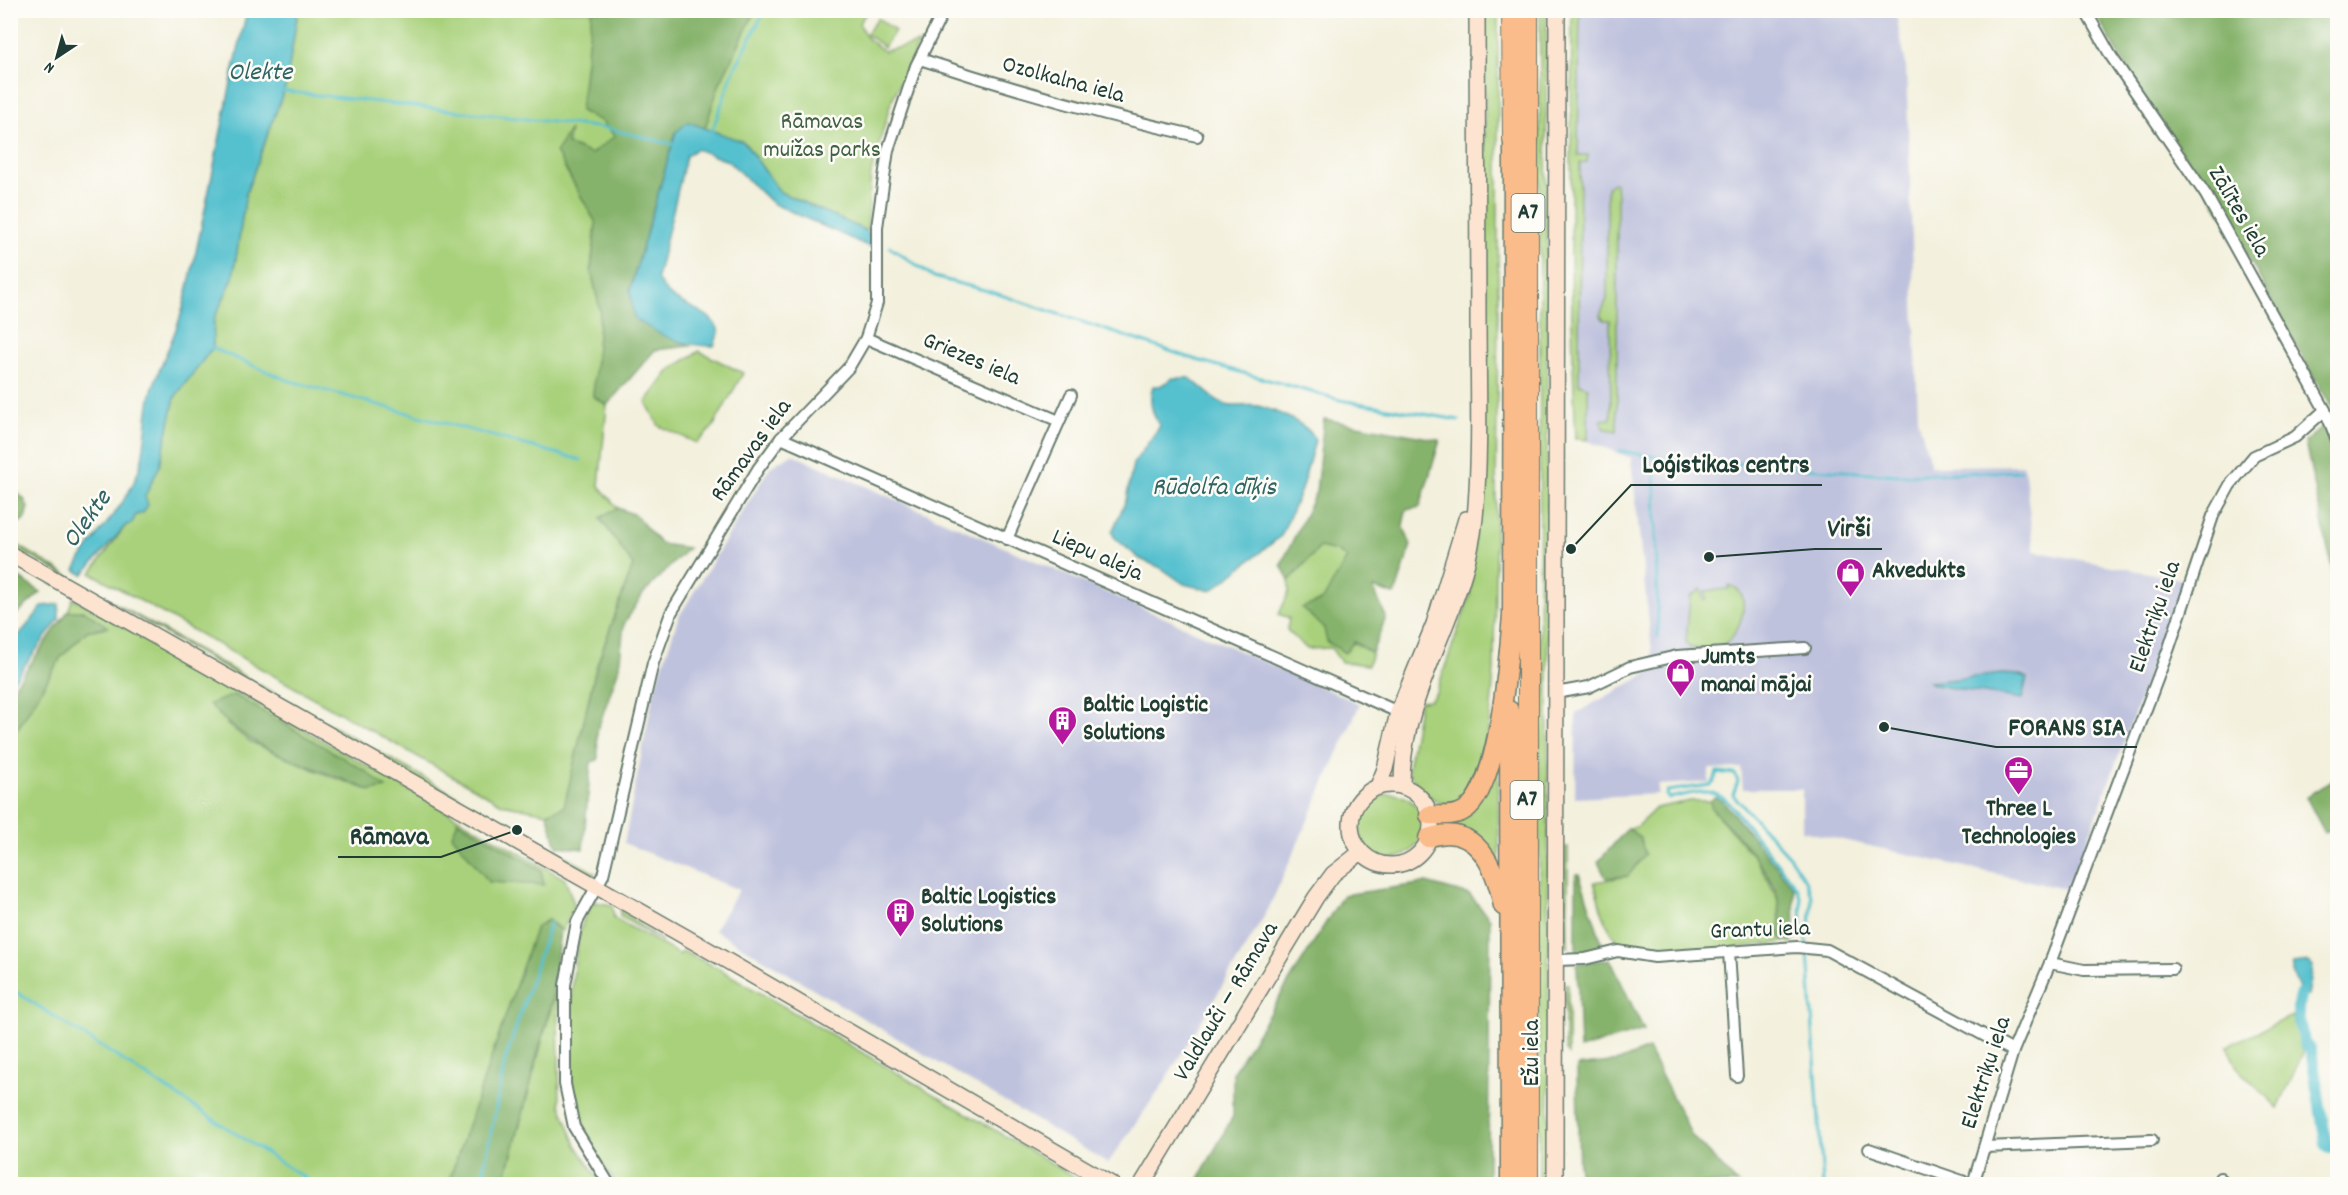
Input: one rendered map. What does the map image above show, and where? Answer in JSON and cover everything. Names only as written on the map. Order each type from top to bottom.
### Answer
[{"type":"highway","name":"A7","points":[[1510,1185],[1508,657],[1512,614],[1512,10]]},
{"type":"highway","name":"A7","points":[[1528,10],[1528,1185]]},
{"type":"highway","points":[[1429,814],[1450,815],[1466,810],[1482,788],[1499,722],[1508,657]]},
{"type":"highway","points":[[1428,838],[1444,834],[1464,839],[1475,844],[1484,854],[1499,885],[1510,948]]},
{"type":"main road","points":[[1402,786],[1403,748],[1410,717],[1465,572],[1475,518],[1478,441],[1477,10]]},
{"type":"main road","name":"Ežu iela","points":[[1555,1185],[1557,10]]},
{"type":"main road","points":[[1377,786],[1402,786],[1418,796],[1429,814],[1428,838],[1416,856],[1402,864],[1382,864],[1361,852],[1354,842],[1351,818],[1362,797],[1377,786],[1385,769],[1398,712],[1443,598],[1475,489]]},
{"type":"main road","points":[[10,554],[596,887],[1111,1185]]},
{"type":"main road","name":"Valdlauči — Rāmava","points":[[1142,1185],[1316,897],[1333,874],[1361,852]]},
{"type":"street","name":"Rāmavas iela","points":[[609,1185],[574,1127],[565,1084],[565,985],[577,922],[603,875],[612,845],[653,663],[671,613],[758,469],[781,438],[849,367],[866,338],[877,303],[877,227],[888,150],[920,59],[944,10]]},
{"type":"street","name":"Zālītes iela","points":[[2085,10],[2111,56],[2206,195],[2325,410],[2337,443]]},
{"type":"street","name":"Ozolkalna iela","points":[[920,59],[1109,115],[1197,136]]},
{"type":"street","name":"Griezes iela","points":[[866,338],[1059,421]]},
{"type":"street","points":[[1007,539],[1071,395]]},
{"type":"street","name":"Elektriķu iela","points":[[1972,1185],[2013,1051],[2050,963],[2169,648],[2213,516],[2230,485],[2254,456],[2295,437],[2325,410]]},
{"type":"street","name":"Liepu aleja","points":[[781,438],[1398,712]]},
{"type":"street","points":[[1556,693],[1589,687],[1630,667],[1677,656],[1805,648]]},
{"type":"street","name":"Grantu iela","points":[[1557,960],[1585,959],[1617,951],[1655,957],[1797,947],[1827,950],[2013,1051]]},
{"type":"street","points":[[1729,952],[1737,1076]]},
{"type":"street","points":[[2050,963],[2084,970],[2173,969]]},
{"type":"street","points":[[1984,1146],[2152,1140]]},
{"type":"street","points":[[1869,1149],[1972,1185]]},
{"type":"shaded area","points":[[1577,11],[1895,11],[1906,65],[1918,418],[1931,466],[2024,465],[2034,551],[2184,580],[2069,890],[1802,831],[1802,789],[1743,789],[1741,768],[1709,769],[1709,782],[1658,785],[1658,794],[1575,798],[1576,713],[1654,670],[1631,458],[1575,436]]},
{"type":"shaded area","points":[[792,454],[1360,704],[1268,910],[1162,1086],[1108,1163],[714,930],[739,890],[624,843],[654,691],[678,618],[770,467]]},
{"type":"green space","points":[[1546,10],[1549,1184],[1539,1184],[1540,11]]},
{"type":"green space","points":[[298,11],[592,11],[585,70],[601,121],[615,136],[591,154],[567,144],[569,131],[556,152],[596,223],[591,269],[600,310],[593,396],[607,405],[599,486],[618,508],[600,518],[633,565],[596,668],[564,807],[547,813],[502,804],[91,573],[126,525],[131,524],[136,515],[140,514],[145,496],[160,465],[175,397],[213,347],[214,319],[233,278],[246,193],[286,85]]},
{"type":"green space","points":[[592,11],[755,11],[719,85],[705,128],[688,123],[676,132],[630,289],[675,339],[690,346],[655,350],[607,405],[593,396],[600,310],[591,270],[596,223],[556,152],[570,129],[567,144],[591,154],[615,136],[601,121],[580,111]]},
{"type":"green space","name":"Rāmavas muižas parks","points":[[755,11],[868,11],[859,23],[867,38],[884,51],[919,43],[891,102],[871,173],[867,231],[780,192],[745,143],[705,128],[719,85]]},
{"type":"green space","points":[[1485,11],[1498,11],[1498,312],[1494,668],[1487,737],[1478,773],[1463,799],[1445,805],[1423,790],[1408,769],[1420,701],[1430,700],[1436,693],[1470,595],[1473,569],[1485,301]]},
{"type":"green space","points":[[1572,11],[1580,11],[1578,155],[1588,155],[1587,162],[1580,163],[1579,384],[1588,387],[1588,440],[1576,439],[1572,332]]},
{"type":"green space","points":[[2094,11],[2337,11],[2337,592],[2305,442],[2336,415],[2286,328],[2238,237],[2141,92]]},
{"type":"green space","points":[[878,18],[895,31],[884,47],[866,34]]},
{"type":"green space","points":[[1613,183],[1616,184],[1617,195],[1617,431],[1603,428],[1601,420],[1611,419],[1610,320],[1604,320],[1600,315],[1607,299],[1607,187]]},
{"type":"green space","points":[[699,351],[743,373],[713,427],[697,443],[659,426],[646,402],[670,370]]},
{"type":"green space","points":[[1324,419],[1440,440],[1420,507],[1406,510],[1403,526],[1411,545],[1395,595],[1373,588],[1386,617],[1372,653],[1354,642],[1345,653],[1327,642],[1324,628],[1302,608],[1323,600],[1347,558],[1337,551],[1320,547],[1289,581],[1281,565],[1316,492]]},
{"type":"green space","points":[[11,487],[24,499],[28,507],[25,519],[13,526]]},
{"type":"green space","points":[[618,508],[635,515],[661,544],[688,548],[643,594],[624,624],[619,668],[597,731],[598,760],[591,762],[583,849],[557,846],[547,813],[564,807],[596,668],[633,565],[600,518]]},
{"type":"green space","points":[[11,541],[88,588],[506,824],[465,806],[11,545]]},
{"type":"green space","points":[[1320,547],[1337,551],[1347,558],[1323,600],[1303,608],[1324,628],[1372,653],[1368,665],[1341,662],[1331,648],[1307,649],[1287,630],[1289,618],[1279,614],[1289,592],[1289,581]]},
{"type":"green space","points":[[10,572],[41,592],[11,619],[10,619]]},
{"type":"green space","points":[[1729,585],[1742,595],[1743,613],[1736,631],[1720,646],[1690,648],[1686,642],[1690,597],[1701,589],[1703,600],[1706,600],[1705,591],[1729,589]]},
{"type":"green space","points":[[73,598],[565,879],[574,904],[563,931],[548,920],[536,927],[448,1184],[11,1184],[10,740],[61,657],[87,631],[85,611],[68,611]],"holes":[[[226,724],[385,787],[385,788],[371,791],[317,771],[251,742]],[[457,821],[541,870],[543,884],[489,882]]]},
{"type":"green space","points":[[68,611],[85,611],[108,627],[87,631],[61,657],[11,740],[11,691]]},
{"type":"green space","points":[[234,695],[366,771],[386,788],[371,791],[284,756],[244,735],[209,704]]},
{"type":"green space","points":[[1498,746],[1499,860],[1498,862],[1448,826]]},
{"type":"green space","points":[[2337,777],[2337,826],[2325,833],[2306,797]]},
{"type":"green space","points":[[1391,794],[1409,800],[1417,808],[1423,826],[1417,844],[1409,852],[1391,858],[1373,852],[1365,844],[1359,826],[1365,808],[1373,800]]},
{"type":"green space","points":[[1715,797],[1723,801],[1794,888],[1795,940],[1791,943],[1780,937],[1779,904],[1770,879],[1752,853],[1712,809],[1710,801]]},
{"type":"green space","points":[[1690,801],[1710,801],[1712,809],[1755,858],[1779,902],[1780,937],[1785,942],[1700,951],[1653,952],[1622,944],[1610,931],[1594,882],[1628,876],[1640,838],[1628,828],[1636,827],[1656,808]]},
{"type":"green space","points":[[458,821],[541,870],[544,885],[489,882],[452,835]]},
{"type":"green space","points":[[1628,828],[1640,838],[1645,854],[1628,876],[1606,878],[1598,862]]},
{"type":"green space","points":[[534,838],[595,873],[589,875],[560,860],[532,840]]},
{"type":"green space","points":[[1565,847],[1568,847],[1568,948],[1564,938]]},
{"type":"green space","points":[[1576,874],[1579,874],[1605,952],[1576,954]]},
{"type":"green space","points":[[1426,883],[1470,895],[1490,919],[1488,1184],[1196,1184],[1233,1116],[1233,1072],[1343,895]]},
{"type":"green space","points":[[595,902],[612,905],[614,918],[680,955],[682,951],[716,967],[1087,1184],[616,1184],[583,1132],[573,1094],[571,1036],[574,968],[586,915]]},
{"type":"green space","points":[[620,910],[662,941],[620,916]]},
{"type":"green space","points":[[548,920],[560,930],[552,999],[504,1184],[448,1184],[536,927]]},
{"type":"green space","points":[[1610,959],[1644,1030],[1580,1049],[1577,964]]},
{"type":"green space","points":[[1565,984],[1568,984],[1568,1054],[1565,1050]]},
{"type":"green space","points":[[557,986],[560,1104],[576,1145],[602,1184],[504,1184]]},
{"type":"green space","points":[[2292,1016],[2303,1053],[2278,1108],[2237,1067],[2227,1046]]},
{"type":"green space","points":[[1648,1049],[1692,1136],[1738,1184],[1579,1184],[1577,1066],[1619,1061]]},
{"type":"water","name":"Olekte","points":[[247,11],[298,11],[286,85],[246,193],[233,278],[214,319],[213,347],[175,397],[160,465],[145,496],[148,505],[143,513],[136,515],[131,524],[126,525],[83,575],[75,570],[119,507],[140,466],[151,394],[185,300]]},
{"type":"water","points":[[688,122],[744,142],[780,192],[867,231],[875,241],[874,249],[772,203],[728,161],[696,149],[686,156],[657,278],[672,296],[714,322],[719,331],[714,346],[702,346],[672,339],[644,325],[634,318],[630,290],[676,132]]},
{"type":"water","name":"Rūdolfa dīķis","points":[[1173,378],[1190,378],[1211,396],[1226,405],[1258,406],[1273,411],[1307,429],[1315,441],[1301,490],[1281,536],[1211,591],[1184,584],[1161,568],[1140,559],[1114,537],[1112,532],[1126,500],[1133,464],[1160,426],[1152,407],[1153,386],[1160,386]]},
{"type":"water","name":"Olekte","points":[[59,604],[59,619],[11,684],[11,645],[43,606]]},
{"type":"water","points":[[2001,674],[2021,675],[2027,678],[2022,699],[1934,685],[1929,682]]},
{"type":"water","points":[[2309,962],[2313,966],[2308,996],[2301,994],[2292,972],[2293,964]]},
{"type":"waterway","points":[[712,131],[733,72],[765,10]]},
{"type":"waterway","points":[[282,91],[605,128],[672,144]]},
{"type":"waterway","points":[[890,247],[934,277],[992,292],[1197,360],[1340,400],[1459,420]]},
{"type":"waterway","points":[[210,347],[287,380],[581,460]]},
{"type":"waterway","points":[[1620,451],[1664,458],[1899,475],[2020,471]]},
{"type":"waterway","points":[[1655,476],[1658,637]]},
{"type":"waterway","points":[[1806,934],[1810,929],[1812,897],[1805,880],[1789,856],[1733,795],[1738,781],[1735,774],[1717,772],[1714,782],[1710,785],[1667,791],[1666,795],[1669,798],[1709,792],[1730,804],[1797,888],[1801,900],[1802,931],[1806,934],[1807,945]]},
{"type":"waterway","points":[[481,1184],[505,1061],[550,923]]},
{"type":"waterway","points":[[1808,952],[1823,1184]]},
{"type":"waterway","points":[[10,988],[314,1184]]},
{"type":"waterway","points":[[2301,994],[2298,1006],[2299,1020],[2305,1046],[2310,1048],[2312,1056],[2326,1144],[2329,1147],[2338,1145]]},
{"type":"place","name":"Loģistikas centrs","points":[[1571,549]]},
{"type":"place","name":"Virši","points":[[1709,557]]},
{"type":"place","name":"Akvedukts","points":[[1851,598]]},
{"type":"place","name":"Jumts manai mājai","points":[[1680,698]]},
{"type":"place","name":"FORANS SIA","points":[[1884,727]]},
{"type":"place","name":"Baltic Logistic Solutions","points":[[1062,746]]},
{"type":"place","name":"Three L Technologies","points":[[2019,796]]},
{"type":"place","name":"Rāmava","points":[[517,830]]},
{"type":"place","name":"Baltic Logistics Solutions","points":[[900,938]]}]
